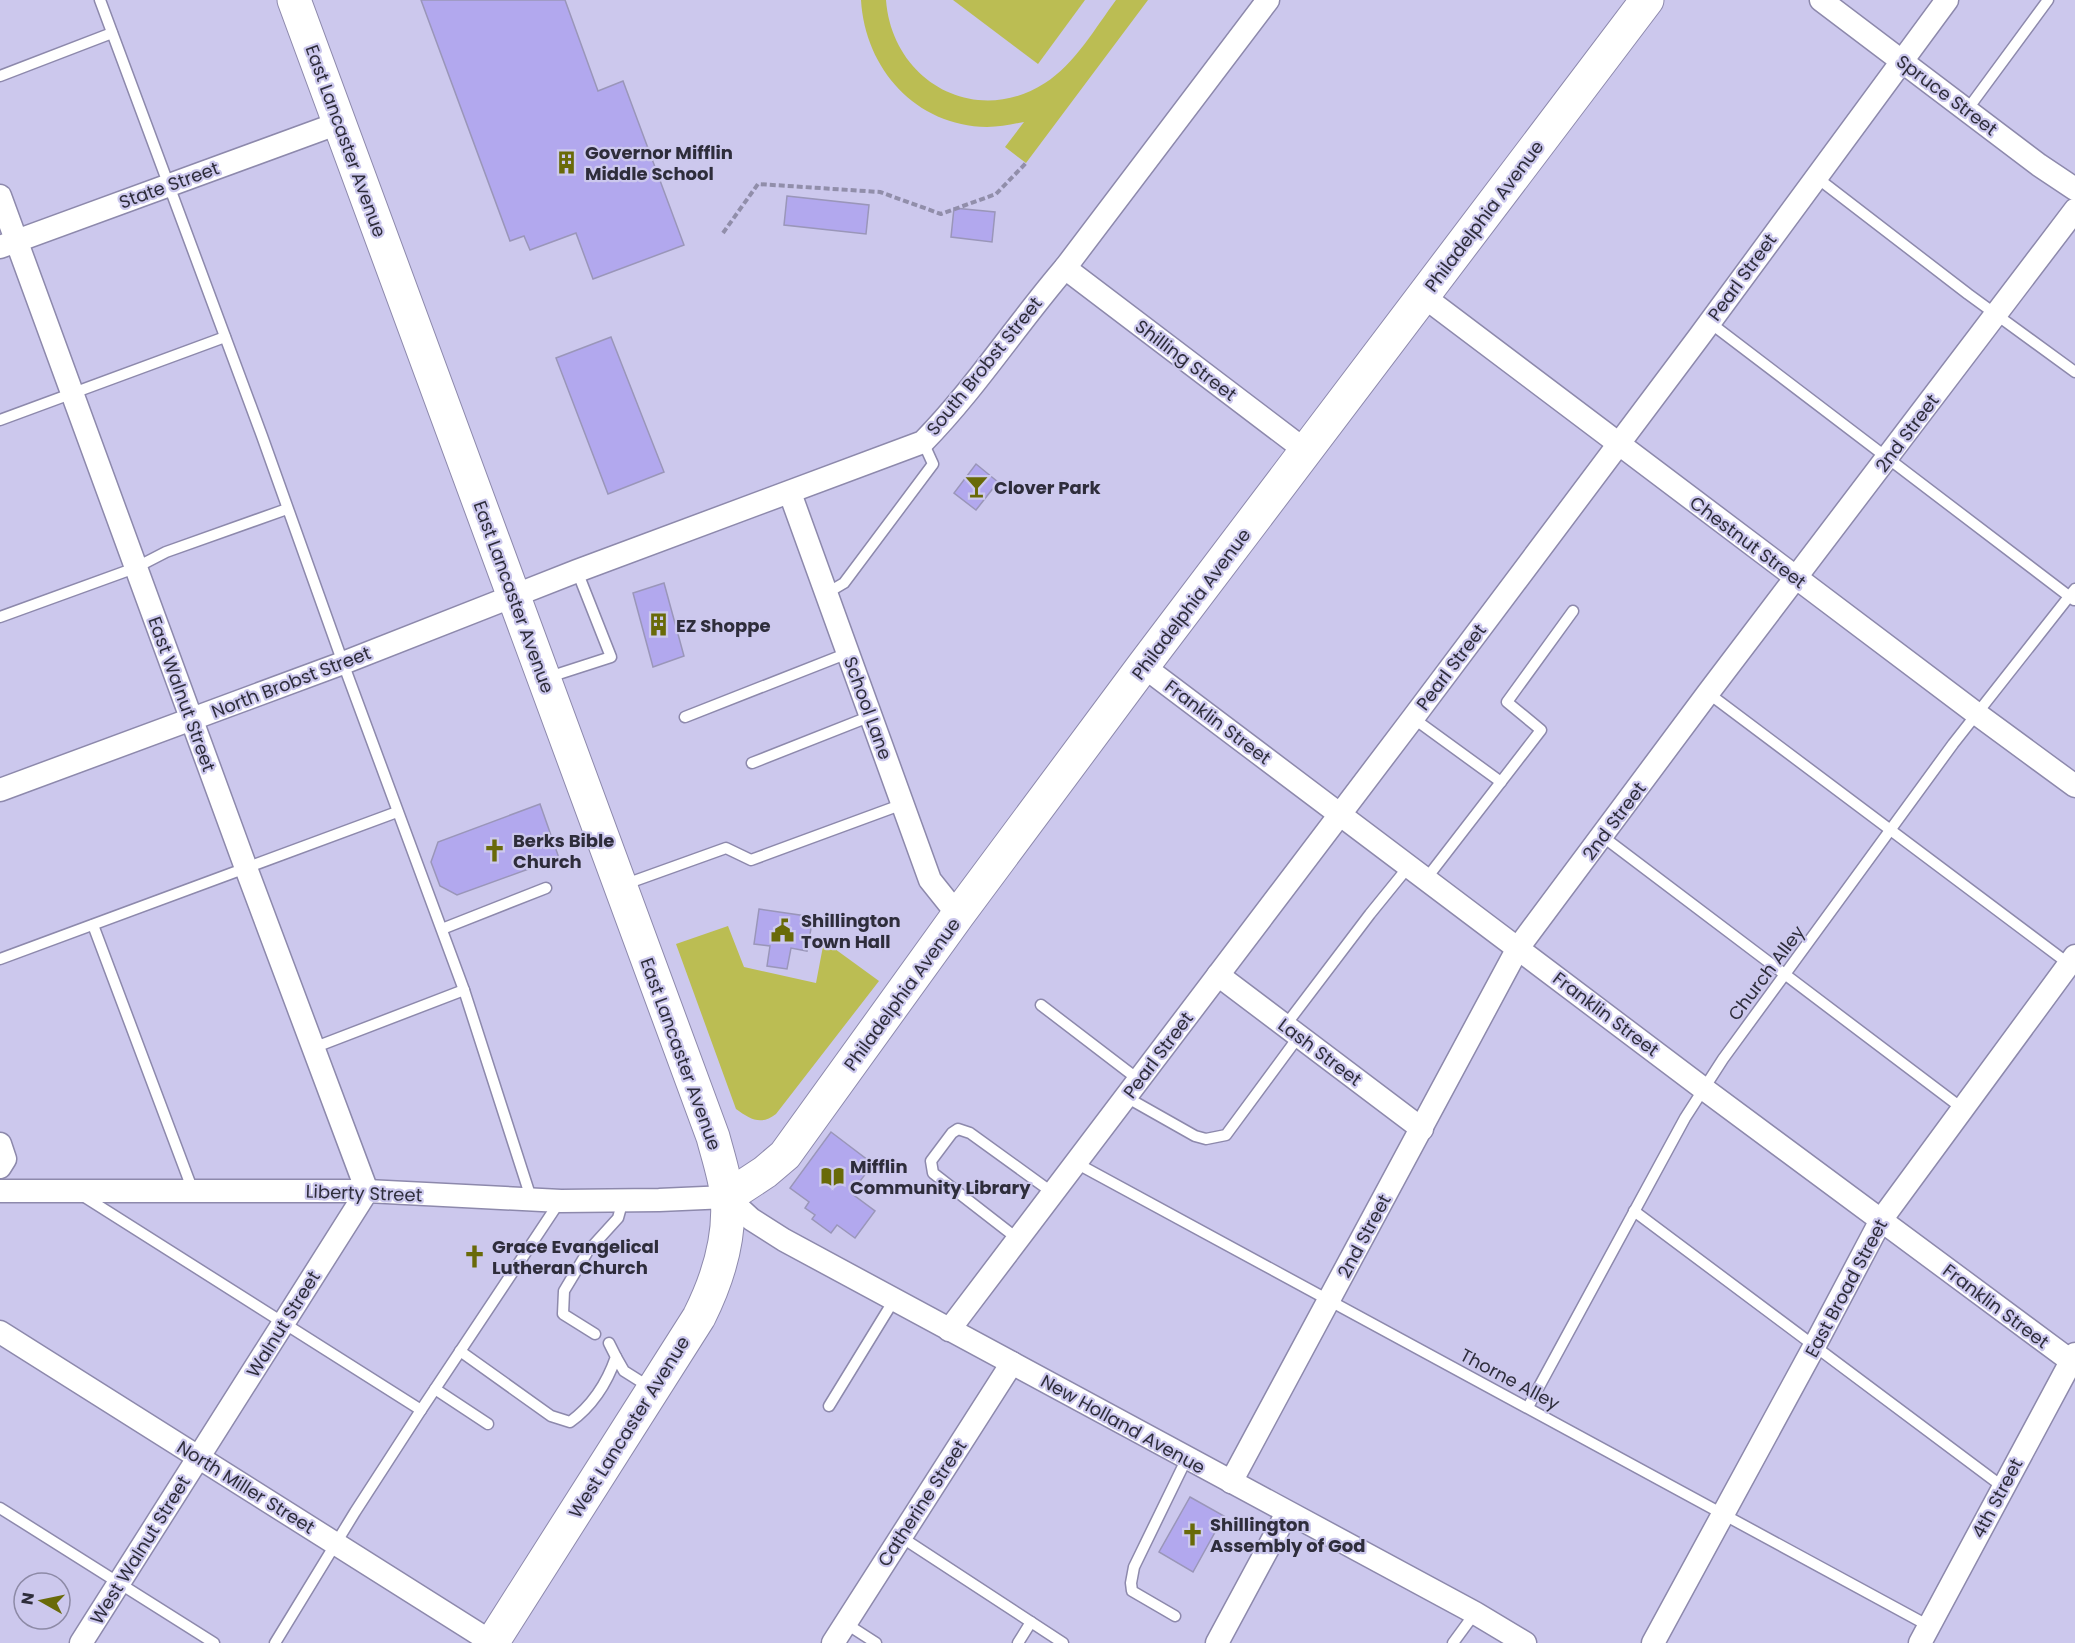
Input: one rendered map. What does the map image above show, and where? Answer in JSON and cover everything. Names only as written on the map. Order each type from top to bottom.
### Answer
[{"type":"main road","name":"East Lancaster Avenue","points":[[294,0],[713,1137],[727,1197]]},
{"type":"main road","name":"Philadelphia Avenue","points":[[727,1197],[765,1172],[785,1155],[958,915],[1143,666],[1647,0]]},
{"type":"main road","name":"West Lancaster Avenue","points":[[492,1643],[699,1317],[720,1264],[726,1233],[727,1197]]},
{"type":"street","name":"South Brobst Street","points":[[513,596],[923,442],[948,417],[1065,268],[1268,0]]},
{"type":"street","name":"Spruce Street","points":[[1821,0],[2038,165],[2075,189]]},
{"type":"street","name":"Pearl Street","points":[[949,1330],[1619,444],[1947,0]]},
{"type":"street","name":"State Street","points":[[8,244],[339,123]]},
{"type":"street","name":"East Walnut Street","points":[[0,196],[8,244],[72,392],[135,568],[367,1191]]},
{"type":"street","name":"2nd Street","points":[[1231,1482],[1518,948],[1708,693],[2075,210]]},
{"type":"street","name":"Shilling Street","points":[[1065,268],[1306,452]]},
{"type":"street","name":"Chestnut Street","points":[[1423,296],[2075,786]]},
{"type":"street","name":"School Lane","points":[[790,493],[930,880],[958,915]]},
{"type":"street","name":"North Brobst Street","points":[[0,790],[343,663],[513,596]]},
{"type":"street","name":"Franklin Street","points":[[1143,666],[1704,1089],[2073,1358]]},
{"type":"street","name":"East Broad Street","points":[[1653,1643],[1881,1220],[2072,960]]},
{"type":"street","name":"Lash Street","points":[[1218,975],[1422,1130]]},
{"type":"street","points":[[0,1144],[6,1159],[0,1167]]},
{"type":"street","name":"Liberty Street","points":[[0,1191],[367,1191],[532,1201],[727,1197]]},
{"type":"street","name":"Walnut Street","points":[[198,1457],[367,1191]]},
{"type":"street","name":"New Holland Avenue","points":[[727,1197],[751,1219],[783,1240],[1475,1613],[1525,1643]]},
{"type":"street","name":"North Miller Street","points":[[0,1332],[492,1643]]},
{"type":"street","name":"4th Street","points":[[1924,1634],[2073,1358]]},
{"type":"street","name":"Catherine Street","points":[[833,1643],[1012,1363]]},
{"type":"street","name":"West Walnut Street","points":[[81,1643],[198,1457]]},
{"type":"street","points":[[1217,1643],[1287,1513]]},
{"type":"lane","points":[[99,0],[464,990],[532,1201]]},
{"type":"lane","points":[[1967,110],[2048,0]]},
{"type":"lane","points":[[0,76],[112,33]]},
{"type":"lane","points":[[1815,177],[2075,372]]},
{"type":"lane","points":[[1709,322],[2073,595]]},
{"type":"lane","points":[[0,420],[225,338]]},
{"type":"lane","points":[[827,593],[844,583],[933,464],[923,442]]},
{"type":"lane","points":[[0,617],[135,568],[166,552],[287,509]]},
{"type":"lane","points":[[543,679],[611,657],[577,571]]},
{"type":"lane","name":"Church Alley","points":[[1528,1407],[1685,1118],[1723,1059],[1977,714],[2073,595]]},
{"type":"lane","points":[[1041,1005],[1132,1088],[1195,1136],[1206,1139],[1226,1135],[1370,914],[1418,873],[1501,782],[1541,730],[1507,702],[1573,611]]},
{"type":"lane","points":[[685,717],[848,653]]},
{"type":"lane","points":[[1708,693],[1890,831],[2072,960]]},
{"type":"lane","points":[[752,763],[871,716]]},
{"type":"lane","points":[[1413,718],[1501,782]]},
{"type":"lane","points":[[621,886],[726,848],[751,860],[903,804]]},
{"type":"lane","points":[[0,959],[397,812]]},
{"type":"lane","points":[[1602,836],[1964,1109]]},
{"type":"lane","points":[[442,929],[546,888]]},
{"type":"lane","points":[[93,925],[193,1191]]},
{"type":"lane","points":[[313,1048],[464,990]]},
{"type":"lane","points":[[1018,1239],[933,1173],[931,1161],[952,1133],[958,1129],[970,1133],[1053,1193]]},
{"type":"lane","name":"Thorne Alley","points":[[1076,1163],[1724,1514],[1924,1634]]},
{"type":"lane","points":[[74,1191],[421,1410]]},
{"type":"lane","points":[[595,1334],[563,1314],[564,1291],[588,1251],[618,1218],[623,1200]]},
{"type":"lane","points":[[275,1643],[421,1410],[561,1201]]},
{"type":"lane","points":[[1634,1211],[2003,1487]]},
{"type":"lane","points":[[829,1406],[894,1300]]},
{"type":"lane","points":[[609,1343],[624,1371],[653,1389]]},
{"type":"lane","points":[[460,1351],[551,1416],[570,1422],[585,1411],[610,1375],[616,1358]]},
{"type":"lane","points":[[435,1389],[488,1424]]},
{"type":"lane","points":[[1175,1616],[1132,1591],[1131,1583],[1134,1567],[1187,1458]]},
{"type":"lane","points":[[0,1508],[214,1643]]},
{"type":"lane","points":[[901,1537],[1063,1643]]},
{"type":"lane","points":[[1453,1643],[1475,1613]]},
{"type":"lane","points":[[1018,1643],[1031,1622]]},
{"type":"lane","points":[[846,1623],[876,1643]]},
{"type":"path","points":[[723,233],[758,184],[880,192],[941,214],[996,194],[1026,163]]},
{"type":"shaded area","points":[[861,0],[886,0],[892,29],[904,53],[920,74],[942,89],[966,98],[991,100],[1018,96],[1056,75],[1084,45],[1116,0],[1148,0],[1026,163],[1005,147],[1024,122],[992,127],[961,124],[917,105],[899,89],[884,70],[872,49]]},
{"type":"shaded area","points":[[953,0],[1085,0],[1038,64]]},
{"type":"shaded area","points":[[728,926],[744,967],[816,983],[824,941],[879,981],[776,1114],[765,1120],[756,1120],[736,1109],[676,944]]},
{"type":"building","name":"Governor Mifflin Middle School","points":[[421,0],[565,0],[598,91],[623,81],[684,245],[593,279],[576,233],[530,250],[524,236],[510,241]]},
{"type":"building","points":[[787,196],[869,205],[866,234],[784,225]]},
{"type":"building","points":[[954,208],[995,212],[992,242],[951,237]]},
{"type":"building","points":[[611,337],[664,472],[608,494],[556,358]]},
{"type":"building","name":"Clover Park","points":[[976,464],[998,482],[976,510],[954,493]]},
{"type":"building","name":"EZ Shoppe","points":[[664,583],[684,656],[653,667],[633,593]]},
{"type":"building","name":"Berks Bible Church","points":[[540,804],[559,858],[457,895],[440,886],[431,862],[438,842]]},
{"type":"building","name":"Shillington Town Hall","points":[[759,909],[813,917],[807,951],[791,948],[787,969],[767,966],[770,946],[754,944]]},
{"type":"building","name":"Mifflin Community Library","points":[[831,1132],[873,1164],[851,1193],[875,1211],[855,1238],[837,1225],[831,1233],[812,1219],[815,1215],[805,1208],[809,1202],[790,1188]]},
{"type":"building","name":"Shillington Assembly of God","points":[[1190,1497],[1224,1516],[1193,1572],[1159,1552]]},
{"type":"place","name":"Governor Mifflin Middle School","points":[[567,162]]},
{"type":"place","name":"Clover Park","points":[[976,487]]},
{"type":"place","name":"EZ Shoppe","points":[[658,625]]},
{"type":"place","name":"Berks Bible Church","points":[[495,850]]},
{"type":"place","name":"Shillington Town Hall","points":[[783,930]]},
{"type":"place","name":"Mifflin Community Library","points":[[832,1176]]},
{"type":"place","name":"Grace Evangelical Lutheran Church","points":[[474,1256]]},
{"type":"place","name":"Shillington Assembly of God","points":[[1192,1534]]}]
